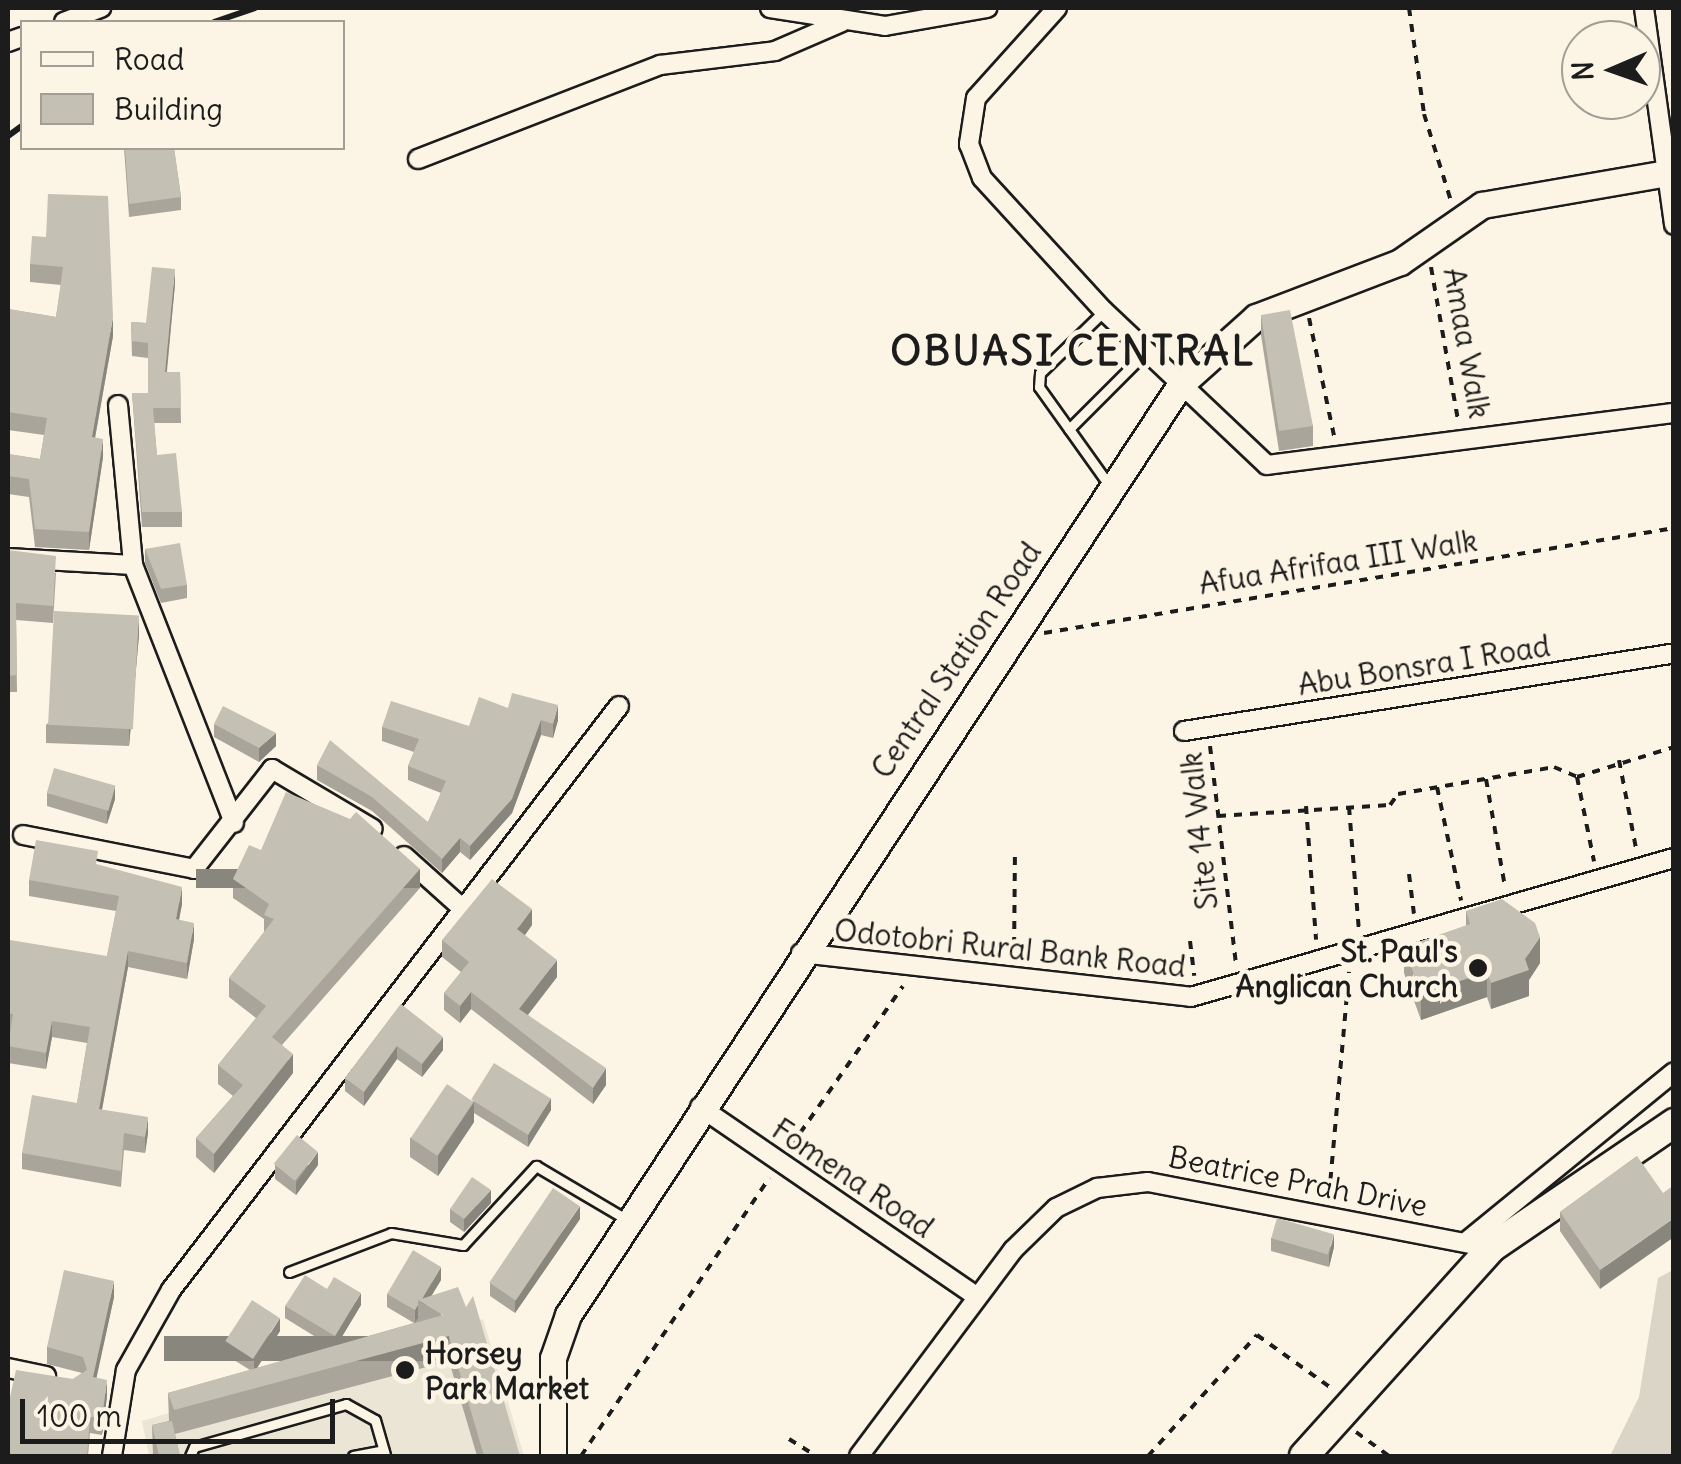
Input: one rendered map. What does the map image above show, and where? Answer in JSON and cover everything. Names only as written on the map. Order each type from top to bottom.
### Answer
[{"type":"main road","points":[[1304,1456],[1479,1244],[1674,1122]]},
{"type":"street","points":[[69,20],[101,8]]},
{"type":"street","points":[[770,8],[842,22],[916,23],[988,8]]},
{"type":"street","points":[[1058,8],[976,98],[969,144],[982,178],[1146,352],[1276,470],[1674,413]]},
{"type":"street","points":[[1644,8],[1670,172],[1674,225]]},
{"type":"street","points":[[418,159],[660,65],[775,52],[842,22]]},
{"type":"street","name":"Central Station Road","points":[[553,1456],[552,1358],[628,1220],[1180,384],[1231,333],[1427,248],[1461,218],[1501,199],[1670,172]]},
{"type":"street","points":[[118,405],[133,565],[234,823]]},
{"type":"street","points":[[8,558],[133,565]]},
{"type":"street","name":"Abu Bonsra I Road","points":[[1184,731],[1674,654]]},
{"type":"street","points":[[112,1456],[126,1370],[170,1290],[619,706]]},
{"type":"street","points":[[23,835],[194,869],[234,823],[264,773],[276,770],[364,821],[463,909]]},
{"type":"street","name":"Odotobri Rural Bank Road","points":[[801,953],[1011,980],[1197,996],[1239,989],[1674,858]]},
{"type":"street","points":[[1479,1244],[1674,1072]]},
{"type":"street","name":"Fomena Road","points":[[700,1108],[976,1295]]},
{"type":"street","name":"Beatrice Prah Drive","points":[[858,1456],[976,1295],[1056,1208],[1097,1188],[1148,1182],[1479,1244]]},
{"type":"street","points":[[8,1368],[75,1383]]},
{"type":"lane","points":[[1104,310],[1040,373],[1039,387],[1111,488]]},
{"type":"lane","points":[[1069,429],[1146,352]]},
{"type":"lane","points":[[289,1272],[391,1233],[463,1245],[536,1166],[628,1220]]},
{"type":"lane","points":[[190,1456],[194,1448],[346,1404],[375,1420],[384,1453],[353,1456]]},
{"type":"path","points":[[1409,8],[1441,182],[1461,218]]},
{"type":"path","name":"Amaa Walk","points":[[1427,248],[1462,446]]},
{"type":"path","points":[[1304,299],[1339,462]]},
{"type":"path","name":"Afua Afrifaa III Walk","points":[[1009,639],[1674,528]]},
{"type":"path","name":"Site 14 Walk","points":[[1211,727],[1239,989]]},
{"type":"path","points":[[1218,816],[1306,806],[1390,805],[1398,794],[1437,786],[1554,766],[1577,776],[1618,759],[1674,747]]},
{"type":"path","points":[[1618,759],[1640,868]]},
{"type":"path","points":[[1577,776],[1597,880]]},
{"type":"path","points":[[1486,778],[1508,907]]},
{"type":"path","points":[[1437,786],[1465,920]]},
{"type":"path","points":[[1328,1216],[1352,1016],[1349,805]]},
{"type":"path","points":[[1306,806],[1318,964]]},
{"type":"path","points":[[1011,980],[1015,851]]},
{"type":"path","points":[[1408,874],[1417,934]]},
{"type":"path","points":[[1190,941],[1197,996]]},
{"type":"path","points":[[581,1456],[915,968]]},
{"type":"path","points":[[1148,1456],[1257,1336],[1342,1409],[1389,1456]]},
{"type":"path","points":[[789,1439],[816,1456]]},
{"type":"shaded area","points":[[1673,1270],[1673,1456],[1610,1456],[1639,1397],[1658,1278]]},
{"type":"shaded area","name":"Horsey Park Market","points":[[483,1319],[524,1456],[149,1456],[142,1421]]},
{"type":"building","points":[[125,150],[174,150],[181,197],[129,204]]},
{"type":"building","points":[[48,194],[108,196],[113,317],[92,437],[103,439],[89,532],[35,529],[29,479],[8,476],[8,454],[40,459],[47,418],[8,412],[8,309],[56,317],[63,267],[30,264],[32,236],[46,237]]},
{"type":"building","points":[[152,267],[175,269],[165,372],[180,372],[181,408],[153,408],[157,455],[176,453],[182,512],[142,512],[132,393],[148,393],[148,343],[132,341],[131,322],[146,323]]},
{"type":"building","points":[[1290,310],[1313,426],[1279,431],[1261,315]]},
{"type":"building","points":[[180,543],[187,585],[161,589],[145,549]]},
{"type":"building","points":[[8,550],[56,556],[53,606],[16,603],[17,675],[8,676]]},
{"type":"building","points":[[54,611],[139,615],[133,729],[48,725]]},
{"type":"building","points":[[512,693],[558,705],[553,724],[541,720],[512,799],[470,846],[460,838],[442,859],[372,797],[317,765],[330,740],[428,822],[446,781],[408,766],[419,739],[382,727],[391,701],[469,726],[479,697],[508,708]]},
{"type":"building","points":[[223,706],[276,733],[259,748],[214,724]]},
{"type":"building","points":[[54,768],[116,786],[108,811],[47,793]]},
{"type":"building","points":[[286,792],[350,819],[356,812],[420,869],[272,1037],[293,1054],[214,1154],[196,1138],[243,1085],[218,1065],[266,1006],[229,978],[274,919],[264,915],[269,904],[233,879],[249,845],[261,850]]},
{"type":"building","points":[[36,840],[98,851],[96,864],[182,887],[176,919],[194,923],[187,963],[128,951],[99,1109],[148,1117],[145,1137],[124,1133],[121,1171],[22,1153],[32,1095],[77,1103],[90,1027],[52,1021],[46,1053],[8,1046],[13,1014],[8,1013],[10,940],[107,956],[119,896],[29,880]]},
{"type":"building","points":[[492,879],[532,909],[517,929],[557,960],[519,1009],[606,1068],[593,1088],[471,992],[460,1006],[444,993],[469,962],[442,940]]},
{"type":"building","points":[[1502,899],[1535,923],[1540,937],[1525,959],[1529,970],[1491,983],[1487,972],[1421,994],[1404,947],[1470,924],[1466,911]]},
{"type":"building","points":[[401,1004],[443,1037],[422,1064],[397,1046],[364,1092],[345,1078]]},
{"type":"building","points":[[494,1063],[551,1099],[528,1135],[471,1099]]},
{"type":"building","points":[[447,1084],[474,1102],[437,1156],[411,1138]]},
{"type":"building","points":[[297,1135],[318,1152],[295,1181],[274,1164]]},
{"type":"building","points":[[1637,1156],[1663,1193],[1674,1185],[1674,1218],[1600,1270],[1560,1212]]},
{"type":"building","points":[[472,1177],[491,1190],[464,1219],[450,1209]]},
{"type":"building","points":[[553,1188],[580,1206],[516,1300],[489,1283]]},
{"type":"building","points":[[1277,1218],[1334,1234],[1328,1254],[1271,1238]]},
{"type":"building","points":[[413,1250],[441,1267],[415,1310],[387,1294]]},
{"type":"building","points":[[64,1270],[114,1281],[93,1377],[107,1380],[102,1418],[90,1417],[87,1456],[8,1456],[8,1406],[16,1370],[73,1379],[87,1370],[83,1357],[47,1347]]},
{"type":"building","points":[[305,1275],[327,1289],[334,1277],[361,1293],[335,1336],[285,1306]]},
{"type":"building","points":[[458,1287],[466,1307],[473,1296],[520,1456],[484,1456],[449,1336],[174,1410],[168,1393],[443,1315],[418,1300]]},
{"type":"building","points":[[252,1300],[280,1318],[253,1359],[225,1341]]},
{"type":"building","points":[[172,1421],[180,1456],[159,1456],[152,1425]]},
{"type":"railway","points":[[220,20],[255,8]]},
{"type":"railway","points":[[8,136],[20,127]]},
{"type":"place","name":"St. Paul's Anglican Church","points":[[1478,968]]},
{"type":"place","name":"Horsey Park Market","points":[[405,1370]]},
{"type":"district","name":"OBUASI CENTRAL","points":[[1073,351]]}]
